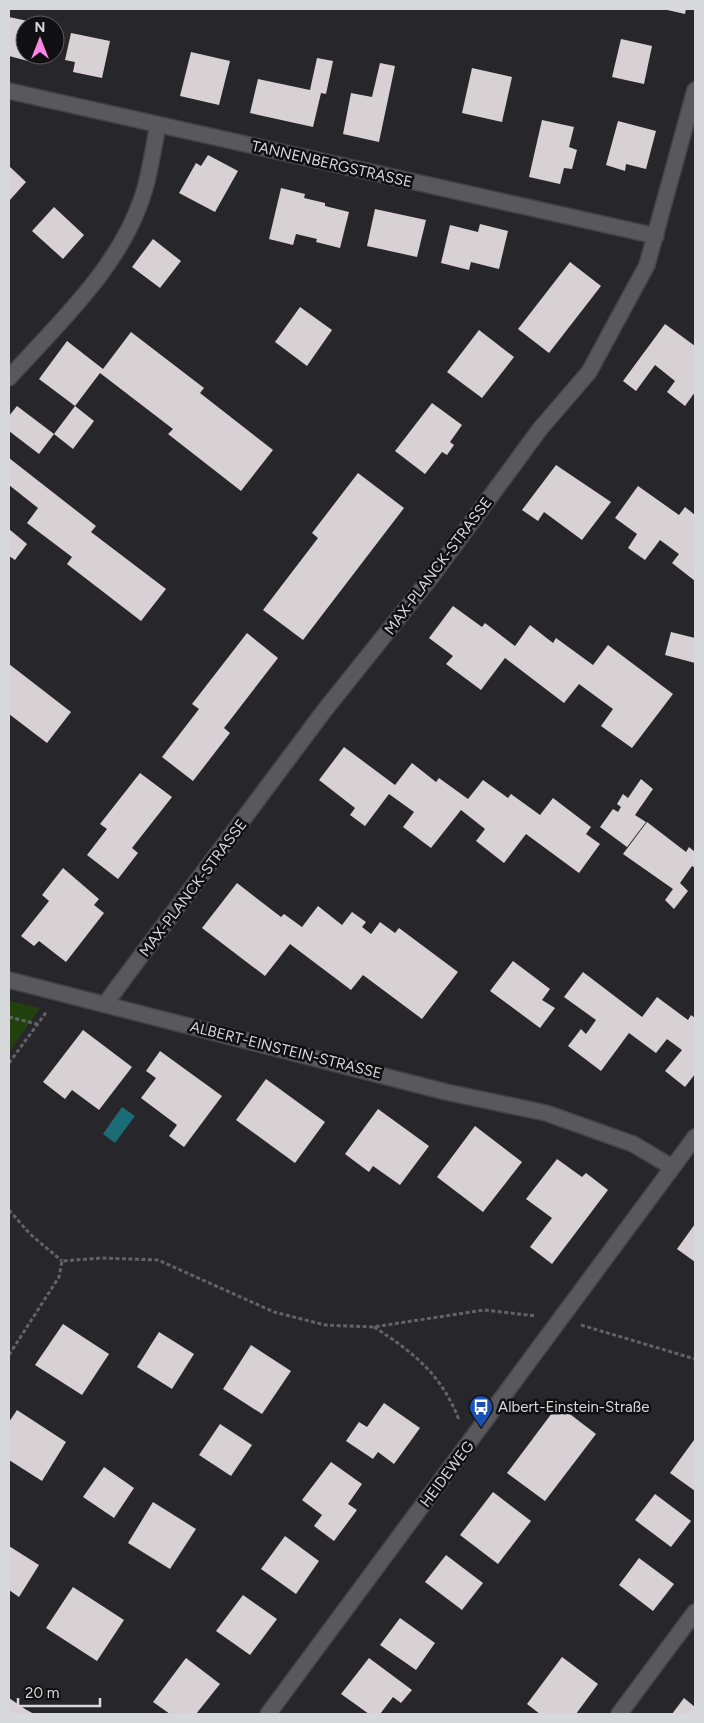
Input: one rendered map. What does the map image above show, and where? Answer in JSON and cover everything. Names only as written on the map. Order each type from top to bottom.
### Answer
[{"type":"street","name":"MAX-PLANCK-STRASSE","points":[[105,1004],[223,850],[324,711],[432,576],[540,430],[589,372],[647,265],[695,90]]},
{"type":"street","name":"TANNENBERGSTRASSE","points":[[9,91],[656,236]]},
{"type":"street","points":[[9,378],[99,279],[126,234],[146,186],[158,125]]},
{"type":"street","name":"ALBERT-EINSTEIN-STRASSE","points":[[9,980],[446,1092],[546,1113],[633,1144],[672,1167]]},
{"type":"street","name":"HEIDEWEG","points":[[268,1714],[695,1137]]},
{"type":"street","points":[[619,1714],[695,1612]]},
{"type":"path","points":[[9,1063],[61,993]]},
{"type":"path","points":[[9,1017],[37,1024]]},
{"type":"path","points":[[9,1210],[30,1234],[62,1261],[100,1258],[158,1260],[274,1312],[325,1325],[373,1326],[484,1310],[562,1319],[695,1359]]},
{"type":"path","points":[[9,1356],[54,1284],[62,1261]]},
{"type":"path","points":[[373,1326],[399,1343],[426,1366],[450,1398],[468,1445]]},
{"type":"green space","points":[[9,1001],[40,1008],[9,1052]]},
{"type":"water","points":[[122,1107],[135,1116],[115,1143],[103,1134]]},
{"type":"building","points":[[663,9],[686,9],[685,14]]},
{"type":"building","points":[[9,17],[15,18],[15,58],[9,56]]},
{"type":"building","points":[[71,33],[110,41],[102,78],[73,72],[75,62],[65,60]]},
{"type":"building","points":[[621,39],[652,46],[644,84],[612,77]]},
{"type":"building","points":[[191,52],[230,61],[219,105],[180,96]]},
{"type":"building","points":[[317,58],[333,61],[326,94],[321,93],[313,127],[250,113],[258,79],[310,90]]},
{"type":"building","points":[[380,63],[395,66],[379,142],[343,134],[351,93],[372,97]]},
{"type":"building","points":[[472,68],[512,77],[502,122],[462,113]]},
{"type":"building","points":[[542,120],[574,127],[569,147],[577,150],[572,169],[564,168],[560,184],[529,177]]},
{"type":"building","points":[[618,121],[656,131],[646,169],[626,164],[625,171],[606,165]]},
{"type":"building","points":[[208,155],[238,171],[215,212],[179,193],[196,163],[201,166]]},
{"type":"building","points":[[9,166],[26,182],[9,201]]},
{"type":"building","points":[[281,188],[305,194],[304,198],[325,203],[325,206],[349,212],[340,248],[316,242],[317,239],[296,234],[293,245],[269,239]]},
{"type":"building","points":[[54,207],[84,235],[63,259],[32,231]]},
{"type":"building","points":[[375,209],[426,220],[417,257],[367,246]]},
{"type":"building","points":[[480,224],[508,231],[499,269],[471,262],[469,270],[441,263],[450,225],[478,232]]},
{"type":"building","points":[[153,239],[181,261],[160,288],[132,267]]},
{"type":"building","points":[[570,262],[601,286],[549,353],[518,329]]},
{"type":"building","points":[[300,307],[332,330],[307,366],[275,342]]},
{"type":"building","points":[[665,324],[695,346],[695,392],[685,406],[667,392],[675,381],[655,365],[636,391],[623,381]]},
{"type":"building","points":[[479,330],[514,357],[482,398],[447,372]]},
{"type":"building","points":[[131,332],[204,388],[200,393],[273,450],[241,491],[168,434],[173,429],[100,373],[75,406],[39,379],[67,341],[103,369]]},
{"type":"building","points":[[432,403],[462,425],[450,442],[454,445],[447,455],[442,452],[425,474],[395,451]]},
{"type":"building","points":[[17,406],[54,434],[39,454],[9,431],[9,416]]},
{"type":"building","points":[[75,406],[94,421],[73,449],[54,434]]},
{"type":"building","points":[[9,458],[96,526],[91,532],[166,589],[141,621],[67,564],[72,557],[27,523],[38,508],[9,485]]},
{"type":"building","points":[[556,465],[611,502],[582,540],[544,512],[538,521],[522,510]]},
{"type":"building","points":[[358,473],[404,508],[303,640],[263,610],[318,538],[312,533]]},
{"type":"building","points":[[638,486],[679,515],[685,507],[695,515],[695,581],[672,563],[679,554],[660,540],[645,560],[628,548],[637,534],[615,518]]},
{"type":"building","points":[[9,529],[27,544],[15,560],[9,556]]},
{"type":"building","points":[[453,606],[482,627],[485,623],[515,646],[530,625],[553,643],[556,638],[593,665],[608,645],[673,694],[632,748],[601,726],[613,709],[579,684],[564,703],[505,658],[481,690],[446,664],[453,656],[429,638]]},
{"type":"building","points":[[671,632],[695,638],[695,663],[665,655]]},
{"type":"building","points":[[247,633],[278,658],[224,728],[230,733],[193,781],[162,757],[199,709],[192,704]]},
{"type":"building","points":[[9,664],[71,712],[47,743],[9,714]]},
{"type":"building","points":[[344,747],[395,785],[412,763],[436,782],[439,778],[468,799],[483,780],[508,798],[511,794],[540,815],[553,798],[591,827],[586,834],[600,844],[579,873],[526,834],[504,863],[476,841],[485,829],[461,810],[431,848],[403,827],[414,812],[389,794],[365,826],[350,815],[355,808],[319,780]]},
{"type":"building","points":[[140,773],[172,797],[132,848],[138,853],[118,879],[87,855],[107,829],[100,824]]},
{"type":"building","points":[[641,779],[653,789],[635,815],[646,822],[627,847],[600,827],[613,809],[618,812],[621,807],[617,804],[623,794],[628,798]]},
{"type":"building","points":[[647,822],[686,852],[689,847],[695,852],[695,868],[692,866],[680,883],[688,891],[674,909],[665,900],[673,889],[623,854]]},
{"type":"building","points":[[63,868],[99,899],[94,905],[104,913],[66,962],[39,941],[34,946],[21,936],[49,901],[42,895]]},
{"type":"building","points":[[237,883],[281,917],[284,914],[302,927],[318,906],[342,925],[352,912],[366,922],[362,927],[371,934],[380,922],[395,933],[399,928],[458,972],[422,1019],[363,975],[351,990],[290,944],[265,976],[202,928]]},
{"type":"building","points":[[513,961],[550,989],[542,1000],[555,1008],[540,1028],[490,991]]},
{"type":"building","points":[[583,972],[642,1017],[657,997],[688,1020],[691,1015],[695,1018],[695,1074],[685,1087],[665,1071],[682,1050],[667,1039],[656,1053],[629,1033],[601,1071],[568,1046],[581,1029],[586,1034],[596,1020],[564,997]]},
{"type":"building","points":[[83,1030],[132,1067],[99,1110],[72,1090],[65,1099],[43,1082]]},
{"type":"building","points":[[160,1051],[222,1096],[184,1147],[169,1136],[177,1125],[141,1098],[156,1078],[146,1071]]},
{"type":"building","points":[[266,1079],[325,1122],[295,1163],[236,1120]]},
{"type":"building","points":[[378,1109],[429,1146],[400,1185],[373,1166],[369,1172],[345,1154]]},
{"type":"building","points":[[475,1126],[522,1162],[483,1212],[437,1177]]},
{"type":"building","points":[[557,1159],[582,1177],[586,1173],[608,1190],[552,1264],[530,1247],[552,1218],[526,1199]]},
{"type":"building","points":[[695,1224],[695,1262],[677,1249]]},
{"type":"building","points":[[63,1324],[109,1354],[82,1395],[35,1365]]},
{"type":"building","points":[[159,1332],[194,1354],[172,1389],[137,1367]]},
{"type":"building","points":[[251,1345],[291,1371],[262,1414],[223,1389]]},
{"type":"building","points":[[384,1403],[420,1428],[394,1464],[378,1452],[373,1459],[346,1441],[359,1422],[367,1427]]},
{"type":"building","points":[[558,1405],[596,1434],[545,1501],[507,1473]]},
{"type":"building","points":[[17,1410],[66,1442],[42,1481],[9,1460],[9,1422]]},
{"type":"building","points":[[220,1424],[252,1445],[231,1476],[199,1455]]},
{"type":"building","points":[[695,1441],[695,1491],[670,1473]]},
{"type":"building","points":[[331,1462],[362,1484],[348,1504],[357,1510],[334,1541],[314,1526],[322,1515],[302,1500]]},
{"type":"building","points":[[104,1467],[134,1488],[114,1518],[83,1497]]},
{"type":"building","points":[[493,1492],[531,1521],[498,1564],[460,1535]]},
{"type":"building","points":[[655,1494],[691,1521],[671,1547],[635,1520]]},
{"type":"building","points":[[153,1502],[196,1529],[170,1569],[128,1543]]},
{"type":"building","points":[[285,1536],[319,1561],[296,1594],[261,1569]]},
{"type":"building","points":[[9,1546],[39,1565],[19,1597],[9,1590]]},
{"type":"building","points":[[446,1555],[483,1583],[462,1610],[425,1582]]},
{"type":"building","points":[[639,1558],[674,1584],[653,1611],[619,1585]]},
{"type":"building","points":[[73,1587],[124,1620],[97,1661],[46,1628]]},
{"type":"building","points":[[243,1595],[277,1619],[250,1655],[216,1631]]},
{"type":"building","points":[[400,1618],[435,1643],[416,1670],[380,1645]]},
{"type":"building","points":[[562,1657],[598,1684],[576,1714],[540,1714],[527,1704]]},
{"type":"building","points":[[186,1658],[220,1684],[196,1714],[170,1714],[153,1702]]},
{"type":"building","points":[[369,1658],[412,1690],[401,1703],[393,1697],[380,1714],[369,1714],[341,1694]]},
{"type":"building","points":[[9,1698],[25,1709],[34,1714],[9,1714]]},
{"type":"building","points":[[684,1698],[695,1707],[695,1714],[672,1714]]},
{"type":"place","name":"Albert-Einstein-Straße","points":[[481,1428]]}]
